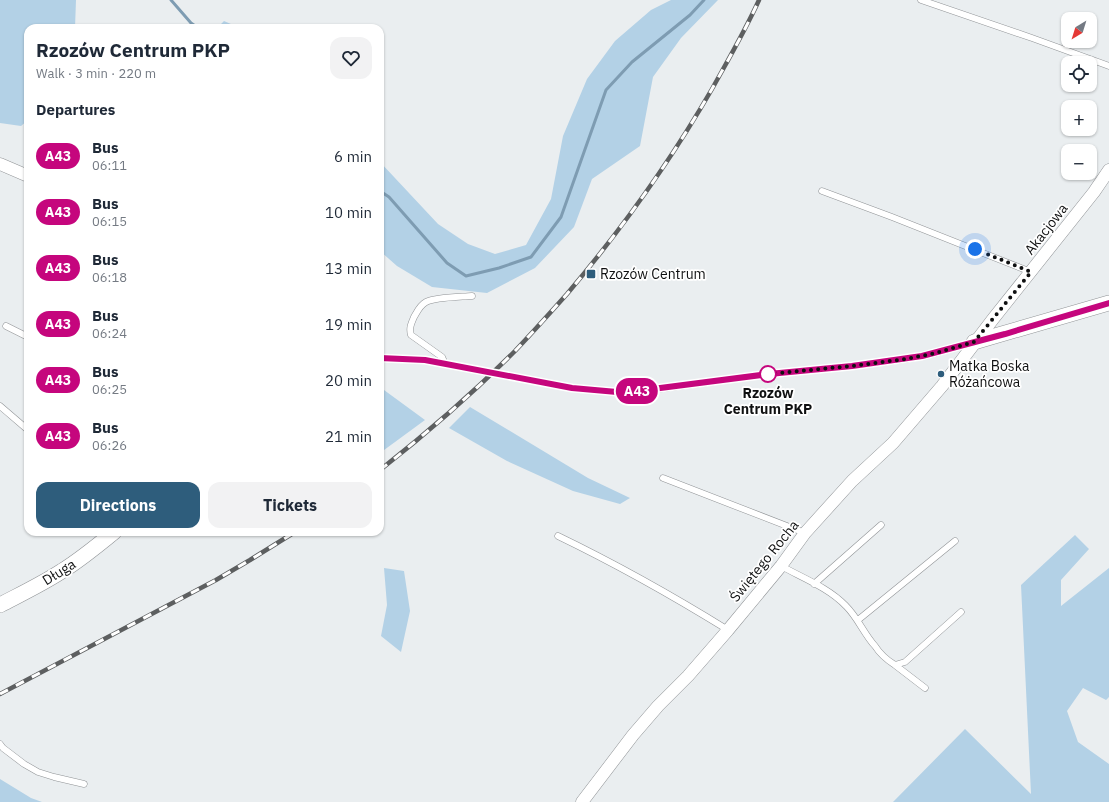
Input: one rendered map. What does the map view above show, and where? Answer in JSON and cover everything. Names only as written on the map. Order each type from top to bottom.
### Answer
[{"type":"street","points":[[0,164],[24,174]]},
{"type":"street","name":"Akacjowa","points":[[974,342],[1094,192],[1109,170]]},
{"type":"street","points":[[974,342],[1109,303]]},
{"type":"street","name":"Świętego Rocha","points":[[582,802],[633,735],[658,706],[688,676],[728,630],[781,566],[805,533],[852,481],[893,443],[942,386],[974,342]]},
{"type":"street","name":"Długa","points":[[0,605],[62,571],[109,536]]},
{"type":"lane","points":[[921,0],[1109,66]]},
{"type":"lane","points":[[822,191],[1031,272]]},
{"type":"lane","points":[[445,364],[442,357],[411,335],[410,329],[419,309],[424,303],[433,300],[472,296]]},
{"type":"lane","points":[[6,326],[24,335]]},
{"type":"lane","points":[[384,358],[425,360],[572,388],[617,392],[637,391],[769,374],[906,359],[936,353],[974,342]]},
{"type":"lane","points":[[0,406],[24,427]]},
{"type":"lane","points":[[663,478],[805,533]]},
{"type":"lane","points":[[814,584],[881,525]]},
{"type":"lane","points":[[558,536],[588,550],[706,616],[728,630]]},
{"type":"lane","points":[[858,620],[955,541]]},
{"type":"lane","points":[[781,566],[830,592],[846,606],[858,620],[874,646],[886,659],[925,688]]},
{"type":"lane","points":[[895,665],[905,662],[960,612]]},
{"type":"lane","points":[[0,744],[24,764],[38,772],[84,784]]},
{"type":"shaded area","points":[[0,0],[76,0],[75,24],[24,24],[24,123],[21,126],[0,123]]},
{"type":"shaded area","points":[[671,0],[718,0],[681,38],[653,77],[640,146],[592,179],[574,227],[535,268],[487,293],[432,287],[397,266],[384,255],[384,166],[438,224],[468,244],[495,254],[526,245],[551,199],[563,136],[587,79],[615,41],[651,10]]},
{"type":"shaded area","points":[[224,21],[231,24],[221,24]]},
{"type":"shaded area","points":[[384,390],[425,420],[384,450]]},
{"type":"shaded area","points":[[470,407],[588,478],[630,498],[620,504],[573,491],[507,461],[449,428]]},
{"type":"shaded area","points":[[1075,535],[1089,549],[1061,580],[1061,606],[1109,568],[1109,697],[1106,700],[1083,688],[1067,711],[1078,742],[1109,764],[1109,802],[893,802],[965,729],[1031,794],[1021,585]]},
{"type":"shaded area","points":[[384,568],[404,571],[410,611],[401,652],[381,636],[387,605]]},
{"type":"shaded area","points":[[0,779],[31,798],[42,802],[0,802]]},
{"type":"waterway","points":[[171,0],[192,24]]},
{"type":"waterway","points":[[384,194],[389,197],[447,263],[466,276],[499,268],[531,257],[561,217],[606,90],[632,62],[690,15],[704,0]]},
{"type":"railway","points":[[384,467],[415,442],[499,367],[567,294],[587,270],[626,220],[679,143],[712,89],[759,0]]},
{"type":"railway","points":[[0,694],[216,580],[289,536]]},
{"type":"bus line","name":"A43","points":[[384,358],[425,360],[511,376],[549,385],[617,392],[637,391],[769,374],[906,359],[936,353],[1005,334],[1109,303]]},
{"type":"place","name":"Rzozów Centrum","points":[[591,274]]},
{"type":"place","name":"Rzozów Centrum PKP","points":[[768,374]]},
{"type":"place","name":"Matka Boska Różańcowa","points":[[941,374]]},
{"type":"route","points":[[768,374],[906,359],[936,353],[974,342],[1031,272],[975,249]]}]
